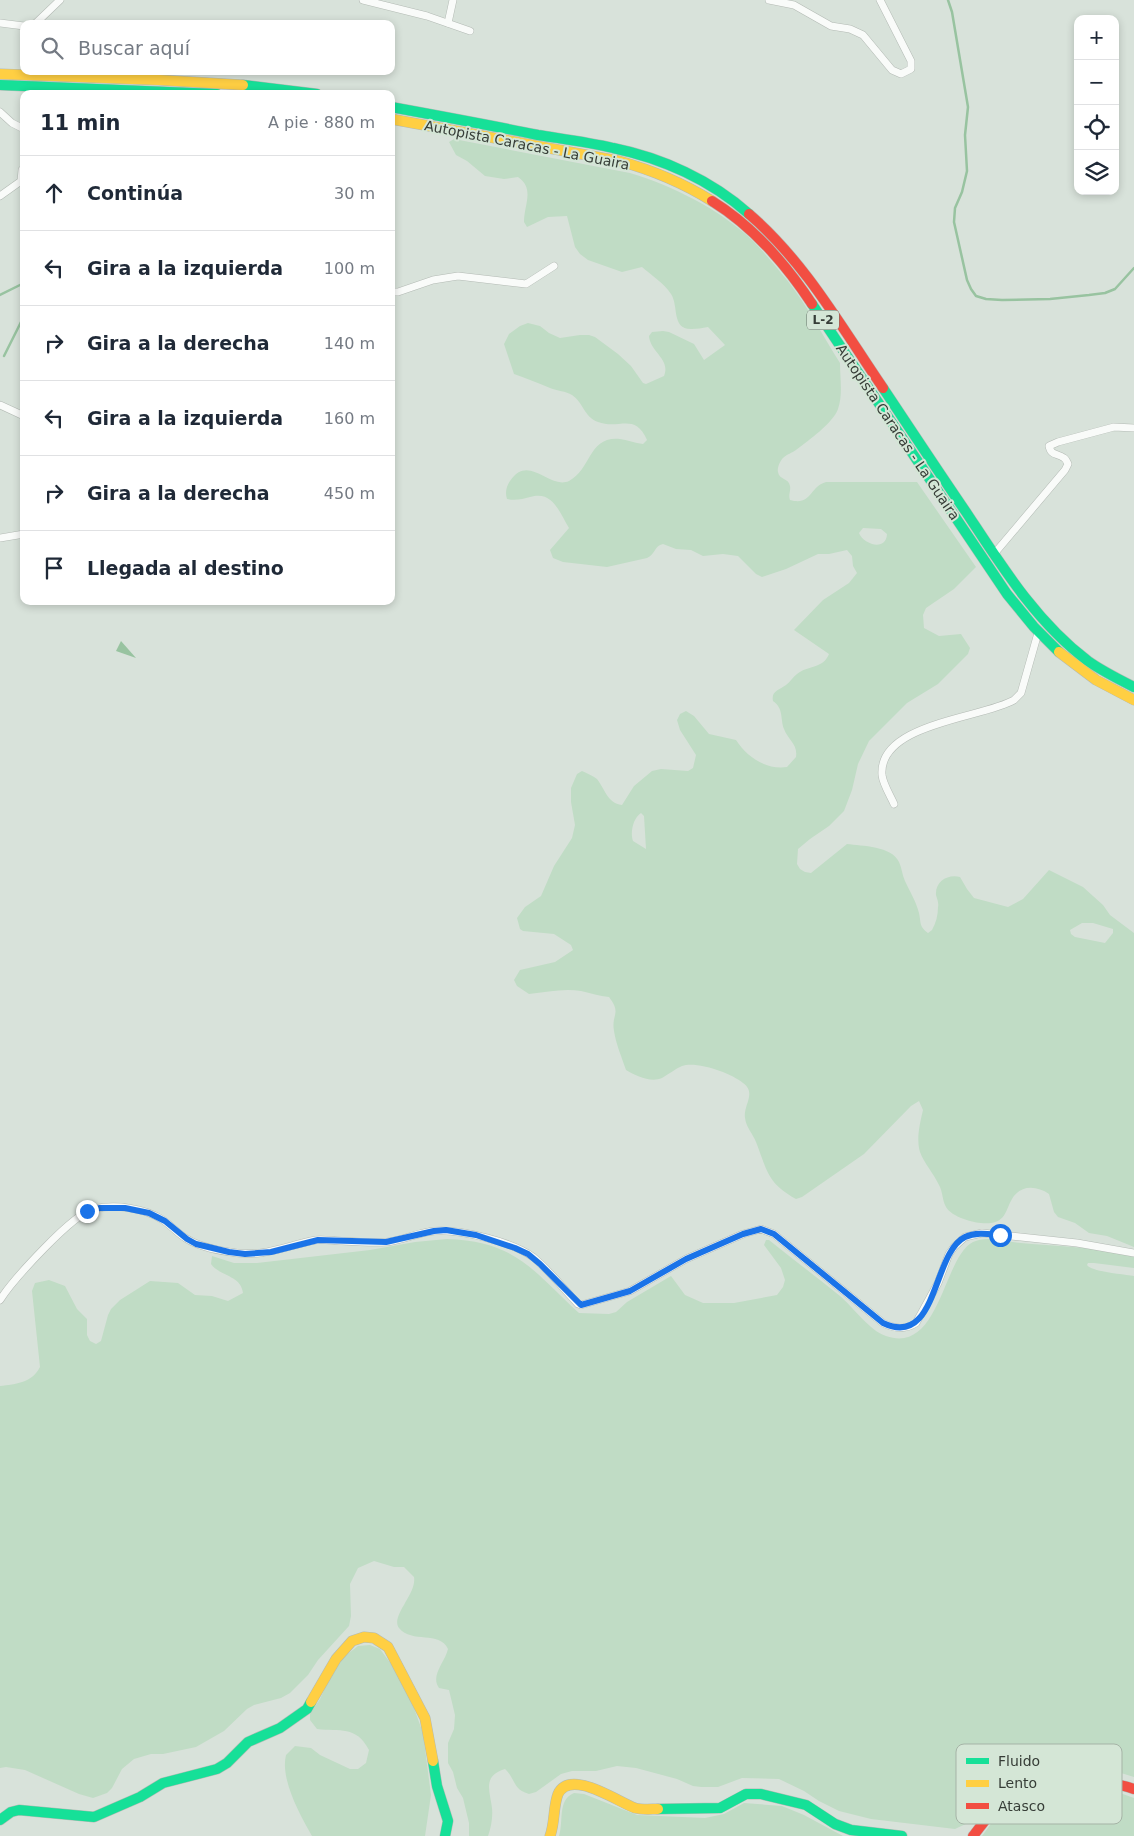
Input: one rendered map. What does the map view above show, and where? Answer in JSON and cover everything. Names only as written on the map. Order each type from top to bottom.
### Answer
[{"type":"main road","points":[[0,74],[20,75]]},
{"type":"main road","points":[[28,75],[224,82],[290,90]]},
{"type":"main road","points":[[0,85],[121,90]]},
{"type":"main road","name":"Autopista Caracas - La Guaira","points":[[395,108],[633,153],[693,175],[734,201],[777,238],[804,272],[994,554],[1035,611],[1060,638],[1092,663],[1134,688]]},
{"type":"main road","name":"Autopista Caracas - La Guaira","points":[[395,120],[630,164],[672,178],[738,218],[769,246],[795,278],[1007,594],[1038,633],[1067,660],[1134,700]]},
{"type":"main road","points":[[0,1820],[11,1812],[19,1810],[94,1817],[140,1797],[163,1783],[222,1766],[248,1742],[280,1728],[307,1709],[329,1670],[345,1647],[352,1641],[374,1638],[388,1647],[425,1718],[437,1786],[448,1821],[445,1836]]},
{"type":"main road","points":[[550,1836],[554,1828],[557,1796],[564,1786],[576,1783],[630,1807],[643,1809],[713,1809],[720,1808],[746,1794],[761,1794],[806,1806],[835,1824],[851,1830],[902,1836]]},
{"type":"main road","points":[[1122,1784],[1134,1789]]},
{"type":"main road","points":[[973,1836],[983,1824]]},
{"type":"street","points":[[39,20],[60,0]]},
{"type":"street","points":[[363,0],[448,23],[470,31]]},
{"type":"street","points":[[448,23],[453,0]]},
{"type":"street","points":[[769,0],[794,5],[831,26],[850,29],[862,35],[892,70],[901,74],[910,69],[911,62],[880,0]]},
{"type":"street","points":[[0,23],[20,26]]},
{"type":"street","points":[[0,112],[12,123],[20,127]]},
{"type":"street","points":[[0,196],[20,182]]},
{"type":"street","points":[[395,292],[433,280],[458,276],[526,284],[554,266]]},
{"type":"street","points":[[2,408],[20,415]]},
{"type":"street","points":[[994,554],[1065,470],[1068,464],[1064,458],[1050,451],[1049,446],[1114,427],[1134,428]]},
{"type":"street","points":[[0,538],[20,535]]},
{"type":"street","points":[[894,804],[882,776],[884,762],[892,748],[929,726],[1014,700],[1021,693],[1038,633]]},
{"type":"street","points":[[0,1300],[19,1275],[61,1232],[81,1214],[100,1208],[125,1208],[149,1213],[165,1221],[196,1244],[245,1254],[271,1252],[318,1240],[386,1242],[434,1231],[476,1235],[528,1254],[581,1305],[623,1294],[686,1259],[743,1234],[761,1229],[774,1234],[883,1323],[897,1328],[904,1328],[916,1322],[921,1316],[938,1283],[949,1254],[959,1241],[974,1234],[982,1233],[1077,1243],[1134,1253]]},
{"type":"shaded area","points":[[454,139],[630,173],[663,185],[695,200],[739,229],[761,249],[787,280],[808,310],[840,363],[841,386],[838,409],[826,426],[796,450],[786,455],[779,465],[779,475],[789,483],[790,500],[797,501],[807,498],[820,484],[826,482],[917,482],[976,567],[954,589],[926,608],[923,615],[924,628],[939,636],[961,634],[970,648],[968,654],[938,684],[907,703],[869,741],[858,764],[852,790],[844,811],[829,826],[798,849],[797,864],[800,869],[811,873],[847,844],[868,846],[890,853],[899,862],[904,879],[918,909],[922,926],[928,933],[935,925],[938,913],[936,890],[943,880],[955,876],[960,877],[974,898],[1008,907],[1023,899],[1049,870],[1083,887],[1103,905],[1110,915],[1134,933],[1134,1247],[1107,1236],[1089,1233],[1075,1223],[1058,1217],[1054,1212],[1049,1194],[1034,1188],[1024,1189],[1016,1194],[1003,1217],[996,1222],[980,1223],[966,1220],[949,1211],[940,1188],[920,1152],[918,1136],[923,1110],[919,1101],[911,1106],[864,1154],[802,1197],[796,1199],[779,1187],[769,1175],[746,1121],[745,1113],[749,1091],[738,1079],[722,1072],[696,1065],[682,1066],[662,1078],[653,1080],[639,1076],[626,1070],[614,1031],[613,1025],[616,1011],[609,997],[568,990],[529,994],[517,986],[514,980],[520,970],[555,962],[573,950],[571,945],[554,934],[523,931],[520,929],[517,918],[525,907],[541,896],[554,866],[572,838],[575,825],[571,802],[571,788],[577,774],[582,771],[597,779],[610,799],[622,805],[634,786],[652,771],[661,769],[688,771],[693,768],[696,755],[680,730],[677,720],[680,714],[686,711],[694,716],[709,734],[736,740],[751,757],[765,764],[787,767],[796,757],[796,749],[784,729],[780,710],[773,701],[773,695],[801,671],[819,665],[829,654],[794,630],[823,600],[849,583],[857,573],[853,566],[852,556],[847,550],[829,554],[818,554],[786,569],[762,577],[756,574],[738,556],[723,554],[703,556],[691,550],[676,549],[663,544],[647,558],[607,567],[563,562],[553,558],[550,550],[569,528],[554,504],[544,497],[507,499],[506,490],[510,481],[517,473],[524,470],[532,471],[554,481],[569,481],[576,476],[591,454],[602,443],[610,439],[620,439],[643,444],[647,440],[637,426],[632,424],[606,424],[593,420],[579,401],[572,395],[514,374],[504,344],[509,334],[528,323],[540,326],[560,338],[580,335],[595,337],[618,354],[631,366],[643,383],[646,384],[664,376],[665,370],[663,360],[650,342],[649,336],[652,332],[669,332],[694,344],[704,360],[725,345],[708,327],[692,329],[681,326],[678,322],[671,294],[642,267],[622,272],[588,260],[580,254],[575,247],[567,216],[548,217],[527,227],[524,222],[524,215],[527,192],[523,182],[518,177],[504,179],[485,176],[467,161],[456,155],[449,142]],"holes":[[[863,528],[881,529],[887,534],[886,540],[879,544],[869,543],[859,533]],[[641,813],[644,816],[646,849],[633,841],[632,838],[633,826],[638,815]],[[1082,923],[1093,923],[1113,929],[1113,933],[1105,943],[1075,937],[1071,934],[1070,930]]]},
{"type":"shaded area","points":[[121,641],[136,658],[116,651]]},
{"type":"shaded area","points":[[447,1239],[471,1241],[507,1252],[535,1272],[579,1313],[609,1314],[616,1312],[627,1302],[671,1276],[685,1295],[703,1303],[734,1303],[777,1295],[783,1287],[785,1280],[781,1268],[764,1245],[766,1240],[769,1240],[840,1296],[874,1329],[886,1336],[904,1338],[918,1331],[929,1319],[963,1251],[978,1240],[990,1239],[1092,1249],[1134,1257],[1134,1268],[1094,1263],[1088,1263],[1087,1265],[1101,1271],[1134,1276],[1134,1777],[1122,1773],[1122,1744],[956,1744],[956,1824],[966,1824],[955,1829],[871,1819],[839,1811],[779,1779],[742,1778],[718,1787],[701,1787],[636,1768],[617,1766],[596,1771],[572,1771],[561,1774],[536,1792],[529,1794],[517,1787],[505,1769],[498,1772],[490,1780],[489,1790],[492,1815],[488,1836],[469,1836],[469,1823],[463,1798],[457,1788],[453,1772],[448,1763],[448,1743],[454,1729],[455,1715],[449,1690],[439,1688],[436,1679],[448,1649],[444,1643],[438,1640],[404,1633],[399,1628],[397,1623],[398,1617],[412,1590],[414,1577],[404,1567],[394,1567],[374,1561],[358,1568],[350,1584],[351,1616],[349,1626],[318,1660],[308,1675],[290,1693],[281,1698],[254,1705],[247,1709],[224,1731],[196,1747],[163,1754],[151,1754],[134,1759],[122,1769],[112,1788],[107,1793],[93,1798],[79,1794],[25,1770],[0,1768],[0,1386],[28,1380],[40,1367],[32,1291],[35,1283],[49,1280],[65,1286],[77,1309],[87,1319],[87,1335],[90,1341],[96,1344],[101,1341],[111,1309],[120,1300],[150,1281],[178,1283],[195,1295],[212,1296],[228,1301],[243,1293],[241,1287],[234,1279],[211,1264],[212,1256],[234,1263],[257,1263],[370,1250],[415,1242]]},
{"type":"shaded area","points":[[370,1645],[380,1649],[391,1664],[411,1700],[423,1733],[431,1795],[425,1836],[312,1836],[288,1786],[285,1765],[286,1755],[295,1746],[311,1748],[320,1755],[350,1769],[358,1769],[366,1763],[369,1750],[359,1737],[347,1731],[317,1729],[310,1720],[310,1714],[320,1699],[334,1669],[345,1656],[358,1646]]},
{"type":"shaded area","points":[[574,1793],[584,1794],[637,1815],[705,1818],[724,1814],[744,1803],[782,1806],[804,1815],[843,1836],[559,1836],[563,1806],[569,1796]]},
{"type":"shaded area","points":[[1122,1794],[1134,1798],[1134,1836],[982,1836],[991,1824],[1122,1824]]},
{"type":"waterway","points":[[948,0],[952,12],[968,107],[965,135],[967,171],[962,192],[955,208],[954,222],[967,280],[971,289],[976,296],[1002,300],[1050,299],[1105,293],[1115,289],[1134,268]]},
{"type":"waterway","points":[[0,295],[20,285]]},
{"type":"waterway","points":[[4,356],[20,324]]},
{"type":"traffic: fast","points":[[0,85],[121,90]]},
{"type":"traffic: fast","points":[[243,85],[284,90]]},
{"type":"traffic: fast","points":[[395,108],[631,152],[668,164],[685,172],[719,191],[749,214]]},
{"type":"traffic: fast","points":[[812,304],[1007,594],[1034,627],[1059,652]]},
{"type":"traffic: fast","points":[[883,388],[993,552],[1036,611],[1069,646],[1088,661],[1104,672],[1134,687]]},
{"type":"traffic: fast","points":[[0,1820],[11,1812],[19,1810],[94,1817],[140,1797],[163,1783],[217,1769],[227,1763],[248,1742],[280,1728],[307,1709],[311,1702]]},
{"type":"traffic: fast","points":[[433,1761],[437,1786],[448,1821],[445,1836]]},
{"type":"traffic: fast","points":[[658,1809],[720,1808],[746,1794],[761,1794],[806,1805],[835,1824],[851,1830],[902,1836]]},
{"type":"traffic: slow","points":[[0,74],[20,75]]},
{"type":"traffic: slow","points":[[26,75],[243,85]]},
{"type":"traffic: slow","points":[[395,120],[619,161],[667,178],[690,188],[712,201]]},
{"type":"traffic: slow","points":[[1059,652],[1096,680],[1134,700]]},
{"type":"traffic: slow","points":[[311,1702],[336,1659],[352,1641],[364,1637],[374,1638],[388,1647],[425,1718],[433,1761]]},
{"type":"traffic: slow","points":[[550,1836],[558,1794],[564,1787],[573,1784],[595,1789],[635,1808],[658,1809]]},
{"type":"traffic: jam","points":[[712,201],[742,222],[768,247],[791,274],[812,304]]},
{"type":"traffic: jam","points":[[749,214],[788,253],[822,296],[883,388]]},
{"type":"traffic: jam","points":[[1122,1786],[1134,1789]]},
{"type":"traffic: jam","points":[[973,1836],[982,1824]]},
{"type":"route","points":[[87,1211],[100,1208],[125,1208],[149,1213],[158,1216],[181,1235],[196,1244],[245,1254],[271,1252],[318,1240],[386,1242],[446,1230],[476,1235],[515,1248],[534,1258],[579,1305],[623,1294],[686,1259],[743,1234],[761,1229],[768,1230],[883,1323],[897,1328],[911,1326],[921,1316],[938,1283],[949,1254],[959,1241],[974,1234],[1000,1235]]}]
